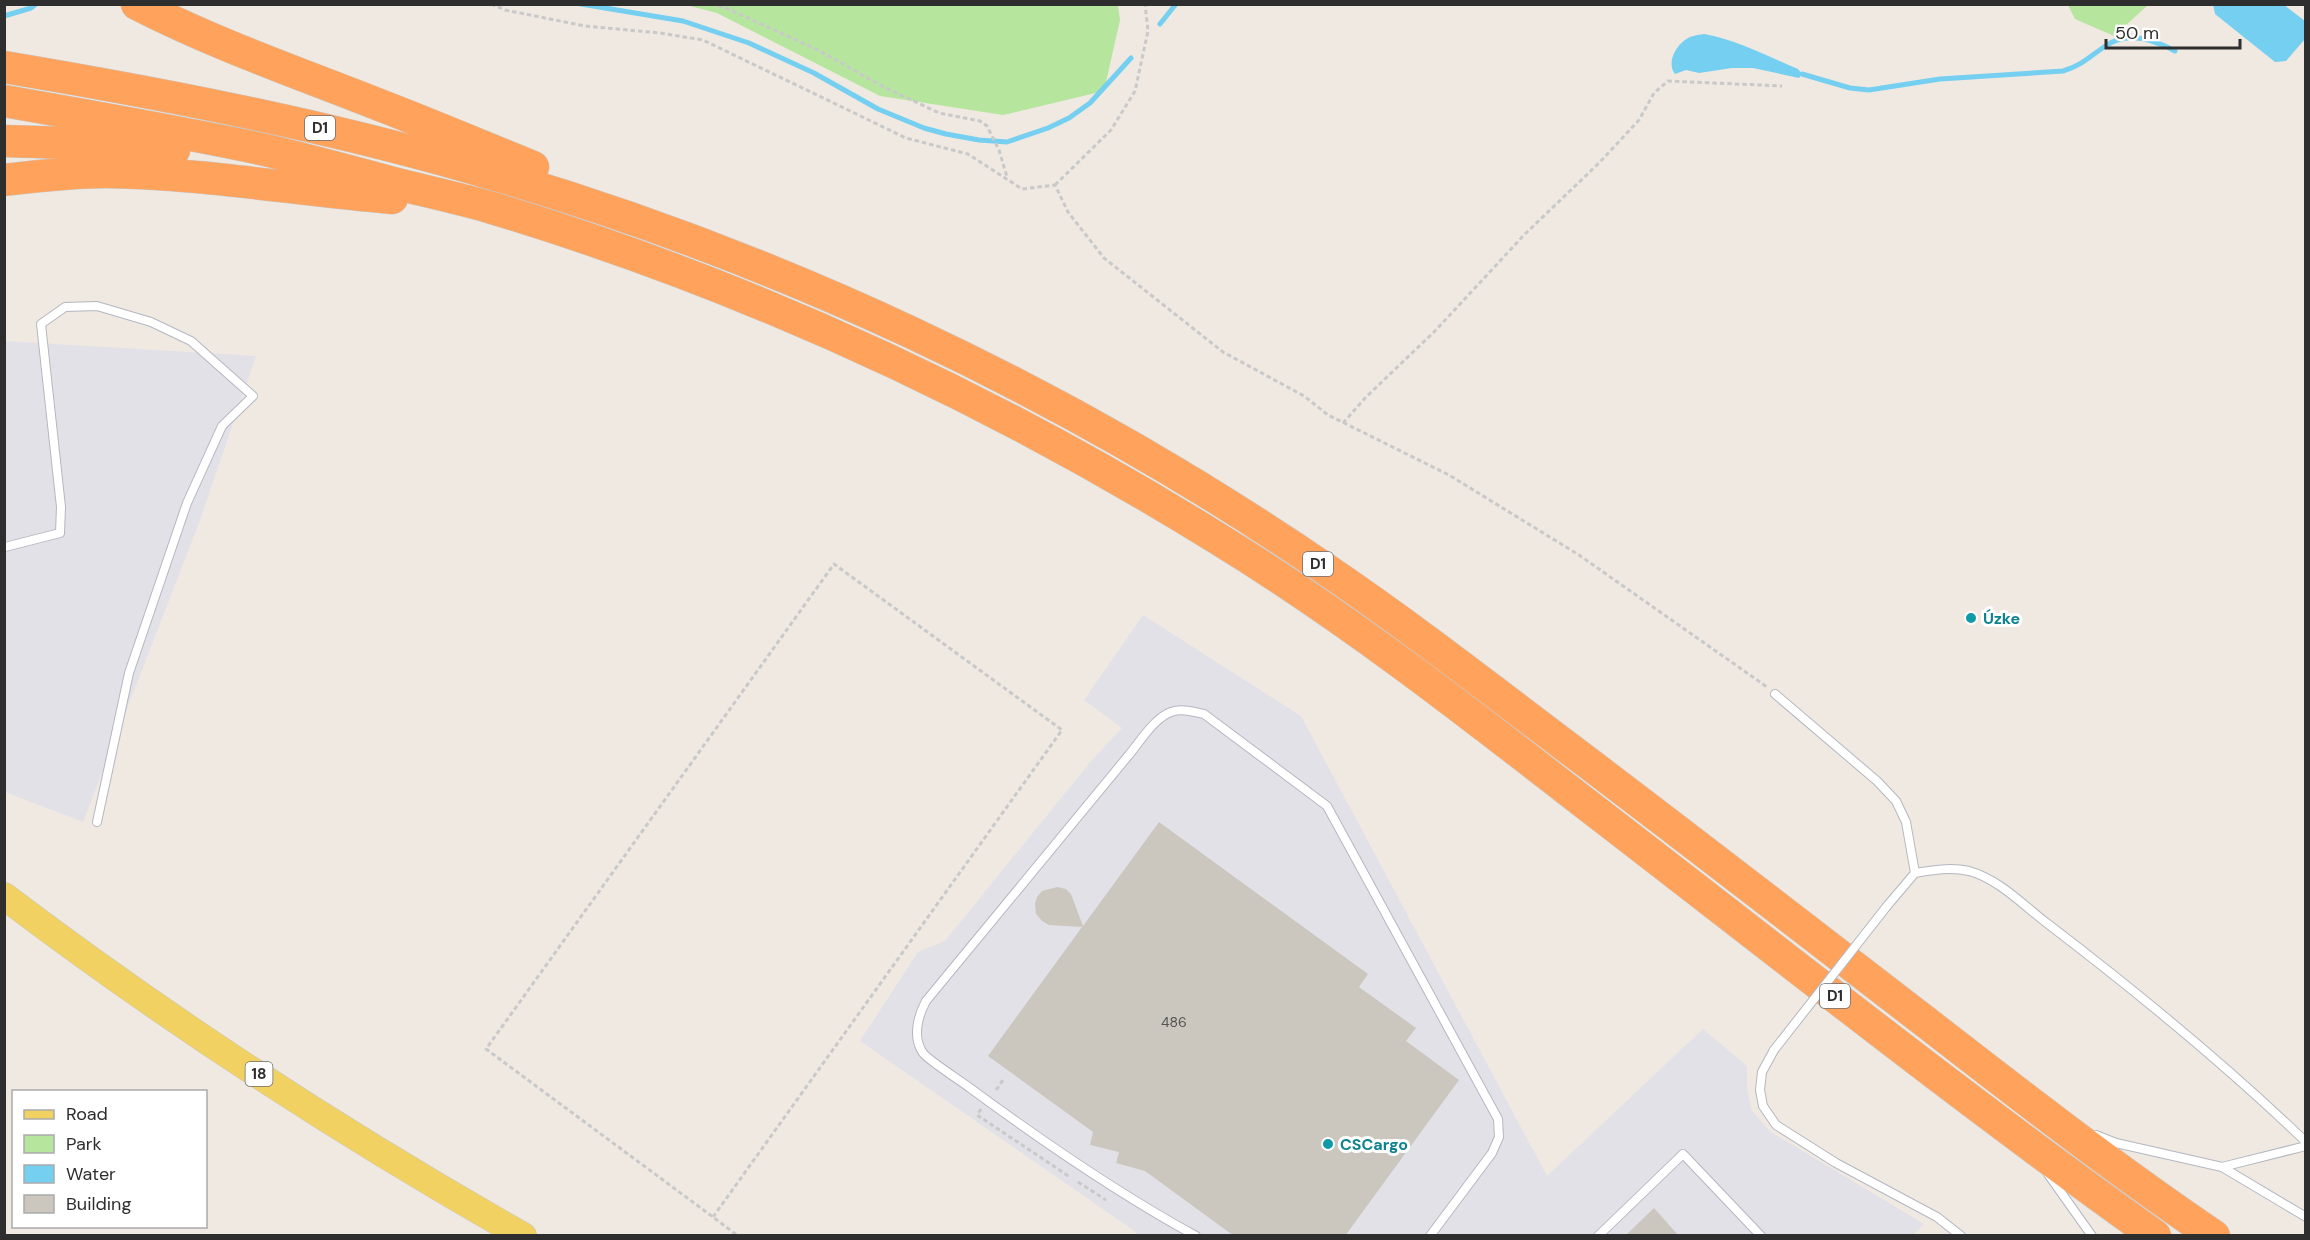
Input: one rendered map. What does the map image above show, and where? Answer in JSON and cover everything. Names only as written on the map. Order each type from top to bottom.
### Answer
[{"type":"highway","points":[[137,4],[257,58],[541,170],[580,201]]},
{"type":"highway","name":"D1","points":[[4,67],[160,95],[347,135],[466,166],[580,201],[693,241],[859,309],[967,359],[1146,455],[1325,568],[1449,657],[2050,1118],[2214,1236]]},
{"type":"highway","name":"D1","points":[[4,101],[263,150],[483,206],[608,245],[694,276],[862,346],[960,393],[1156,500],[1300,592],[1387,652],[2025,1142],[2156,1236]]},
{"type":"highway","points":[[4,141],[105,144],[168,150],[263,150]]},
{"type":"highway","points":[[4,180],[84,173],[138,173],[237,180],[326,192],[483,206]]},
{"type":"main road","name":"18","points":[[4,896],[200,1036],[361,1140],[523,1236]]},
{"type":"lane","points":[[4,541],[5,548],[60,533],[61,507],[41,324],[65,307],[97,306],[151,322],[171,331],[191,341],[253,396],[222,426],[187,502],[129,673],[97,822]]},
{"type":"lane","points":[[1775,694],[1877,781],[1896,801],[1906,822],[1915,873]]},
{"type":"lane","points":[[1196,1236],[1141,1206],[990,1103],[923,1053],[917,1036],[918,1016],[926,1001],[1128,756],[1159,720],[1172,711],[1186,710],[1204,714],[1326,806],[1498,1119],[1498,1137],[1492,1153],[1430,1236]]},
{"type":"lane","points":[[1962,1236],[1937,1217],[1836,1163],[1776,1125],[1763,1106],[1760,1090],[1762,1072],[1774,1050],[1915,873],[1944,868],[1970,872],[1995,883],[2106,969],[2266,1105],[2306,1144]]},
{"type":"lane","points":[[2050,1118],[2116,1143],[2223,1167],[2306,1217]]},
{"type":"lane","points":[[2025,1142],[2092,1236]]},
{"type":"lane","points":[[2223,1167],[2306,1144]]},
{"type":"lane","points":[[1598,1236],[1683,1154],[1761,1236]]},
{"type":"path","points":[[492,4],[505,10],[585,26],[660,33],[703,40],[906,138],[968,154],[1022,189],[1055,185],[1111,130],[1135,91],[1148,31],[1145,4]]},
{"type":"path","points":[[711,4],[726,8],[818,50],[882,86],[939,113],[980,121],[987,126],[999,150],[1007,178]]},
{"type":"path","points":[[1343,423],[1366,397],[1434,332],[1524,235],[1599,163],[1639,120],[1654,93],[1668,81],[1782,86]]},
{"type":"path","points":[[1055,185],[1068,212],[1104,258],[1222,351],[1304,396],[1328,415],[1449,474],[1579,555],[1775,694]]},
{"type":"path","points":[[713,1217],[1062,730],[834,564],[486,1049],[738,1236]]},
{"type":"shaded area","points":[[4,341],[256,356],[199,523],[83,822],[5,792]]},
{"type":"shaded area","points":[[1143,615],[1301,716],[1547,1176],[1703,1029],[1747,1066],[1747,1089],[1752,1111],[1771,1132],[1924,1224],[1912,1236],[1135,1235],[1136,1232],[860,1041],[918,952],[945,941],[1092,760],[1122,728],[1084,700]]},
{"type":"green space","points":[[686,5],[1118,5],[1120,20],[1104,91],[1003,115],[880,96],[717,13]]},
{"type":"green space","points":[[2068,5],[2148,5],[2114,36],[2075,19]]},
{"type":"water","points":[[2213,4],[2284,5],[2305,21],[2305,39],[2286,61],[2275,62],[2215,14]]},
{"type":"water","points":[[1704,34],[1752,49],[1798,69],[1802,74],[1799,78],[1753,68],[1732,68],[1699,73],[1686,70],[1675,74],[1672,61],[1678,47],[1689,38]]},
{"type":"building","points":[[1159,822],[1368,974],[1359,987],[1416,1028],[1406,1041],[1459,1080],[1345,1236],[1234,1236],[1145,1171],[1116,1163],[1119,1152],[1090,1145],[1093,1132],[988,1056],[1082,927],[1049,925],[1042,921],[1036,914],[1037,897],[1042,891],[1049,889],[1058,887],[1066,889],[1071,894],[1083,926]]},
{"type":"building","points":[[1654,1208],[1679,1236],[1625,1236]]},
{"type":"waterway","points":[[4,16],[31,8],[36,4]]},
{"type":"waterway","points":[[581,4],[683,21],[749,43],[814,73],[878,109],[924,128],[979,140],[1007,142],[1069,118],[1090,103],[1131,58]]},
{"type":"waterway","points":[[1160,24],[1176,4]]},
{"type":"waterway","points":[[1802,74],[1850,88],[1869,90],[1940,79],[2063,71],[2081,63],[2107,45],[2124,38],[2159,43],[2175,51]]},
{"type":"place","name":"Úzke","points":[[1971,618]]},
{"type":"place","name":"CSCargo","points":[[1328,1144]]}]
